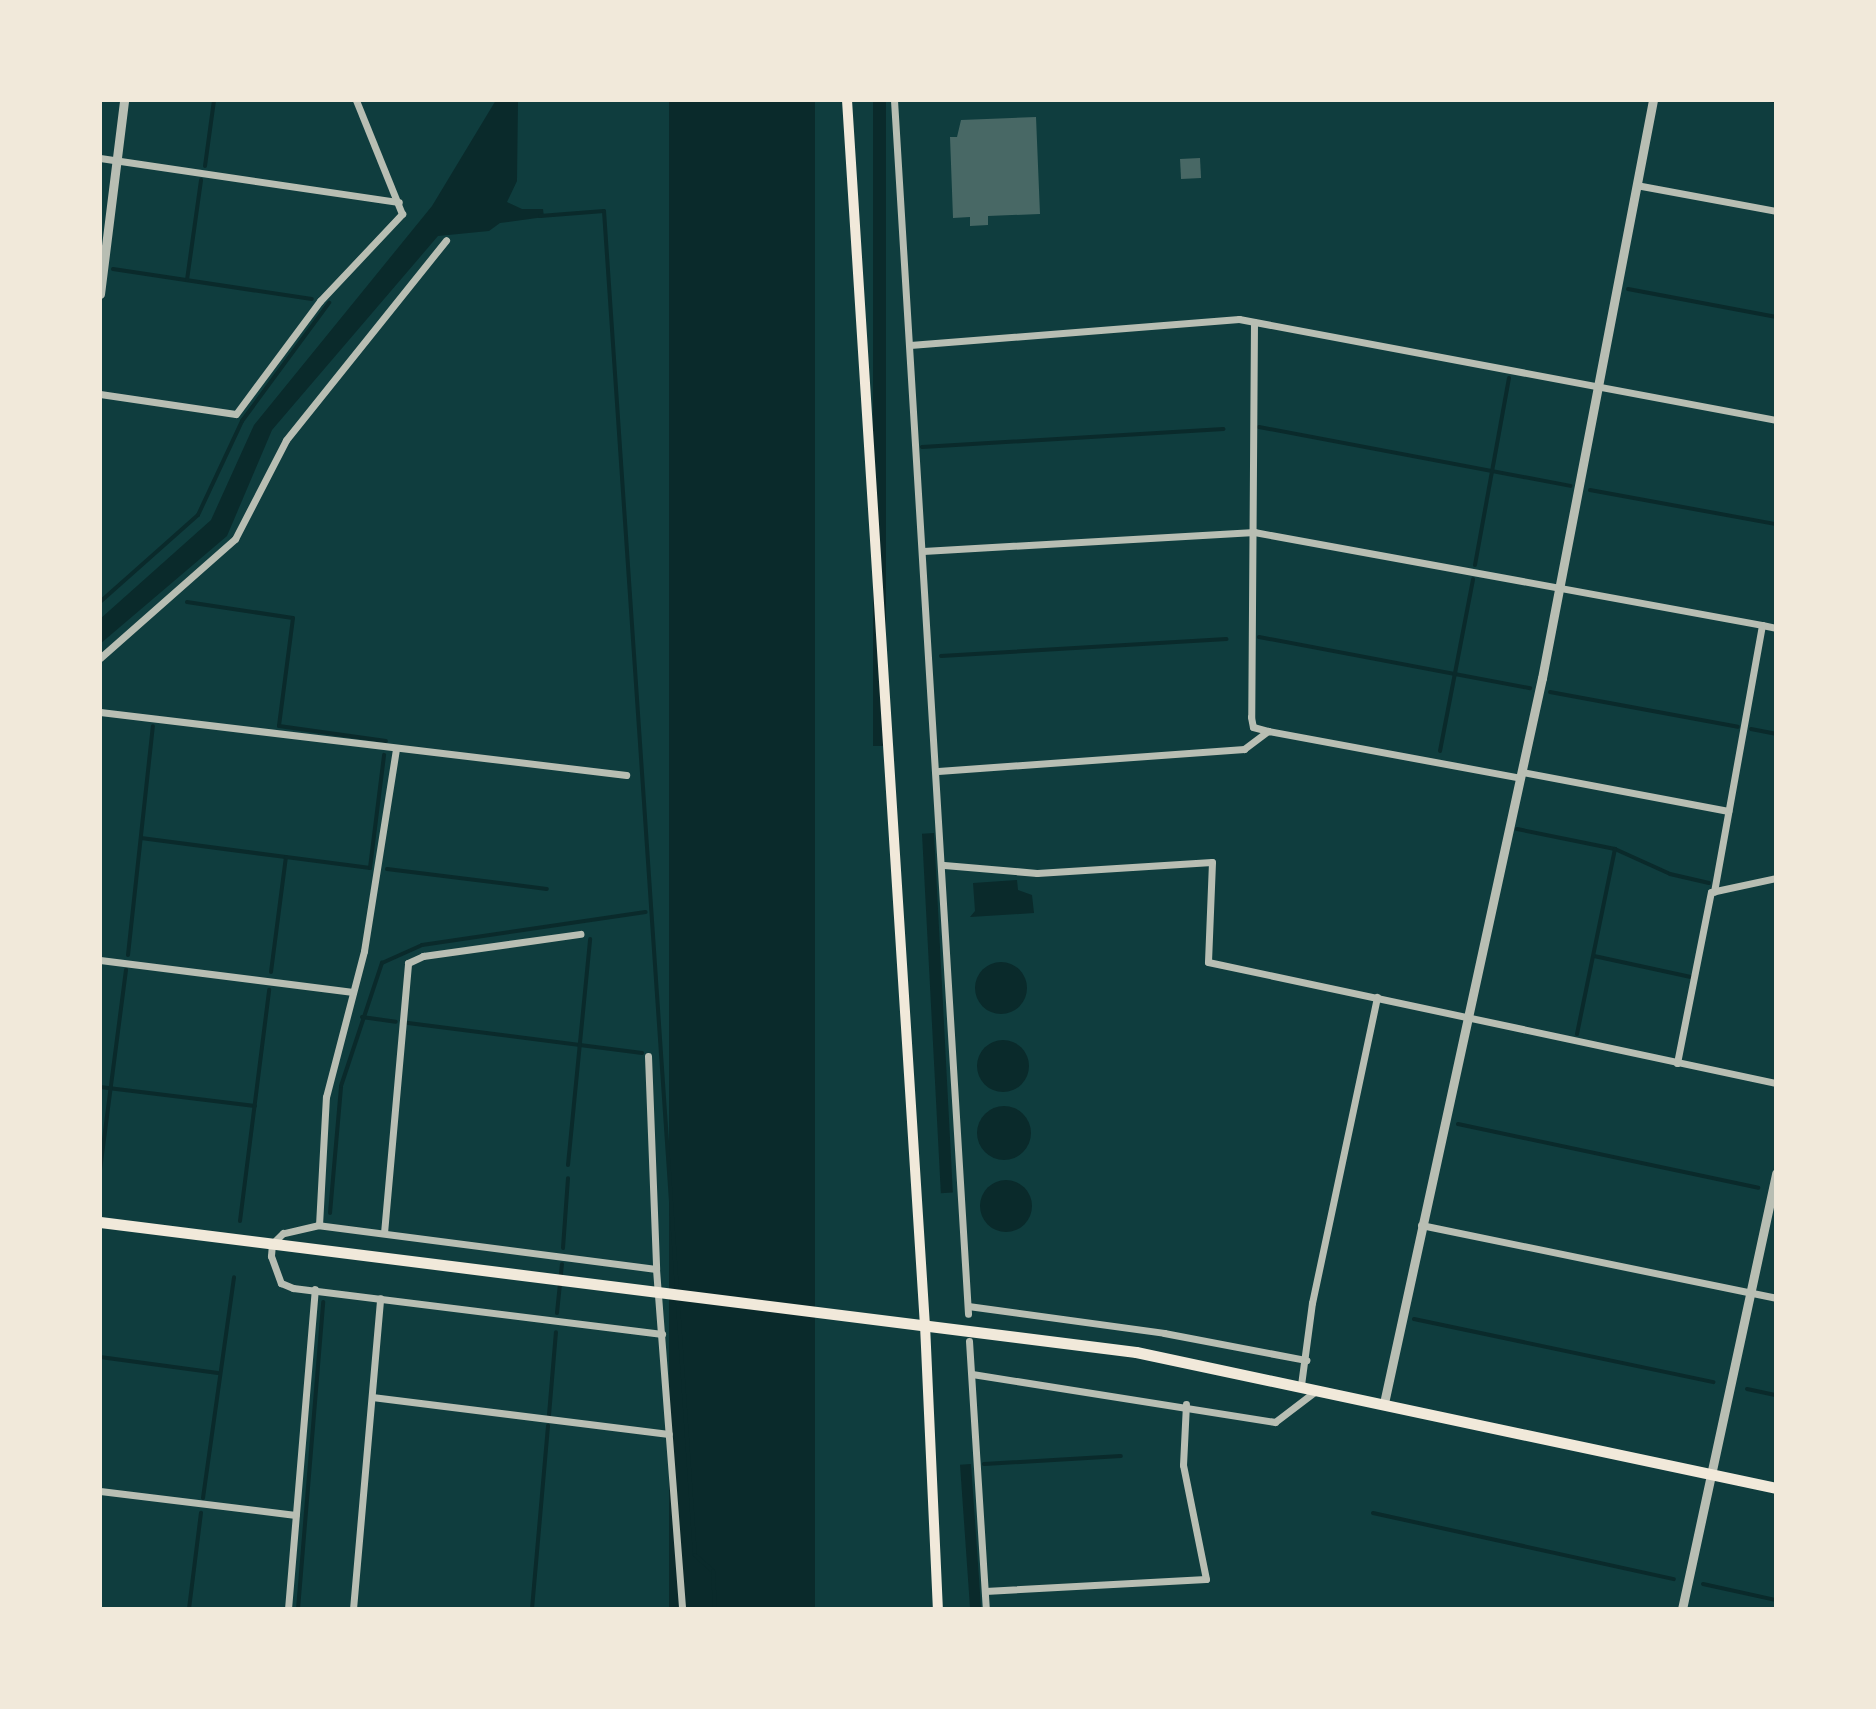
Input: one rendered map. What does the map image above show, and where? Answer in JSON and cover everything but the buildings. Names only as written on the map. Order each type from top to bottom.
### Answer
[{"type":"main road","points":[[847,100],[925,1325],[938,1609]]},
{"type":"main road","points":[[100,1222],[1136,1352],[1776,1488]]},
{"type":"street","points":[[100,294],[124,100]]},
{"type":"street","points":[[100,394],[236,414],[320,301],[402,214],[356,100]]},
{"type":"street","points":[[894,100],[944,865],[968,1310],[1164,1333],[1306,1360]]},
{"type":"street","points":[[1384,1403],[1521,775],[1653,100]]},
{"type":"street","points":[[100,158],[399,202]]},
{"type":"street","points":[[1636,185],[1776,211]]},
{"type":"street","points":[[100,658],[235,539],[286,440],[446,240]]},
{"type":"street","points":[[910,345],[1239,319],[1776,420]]},
{"type":"street","points":[[1254,322],[1253,727],[1728,811]]},
{"type":"street","points":[[923,551],[1254,532],[1776,628]]},
{"type":"street","points":[[1677,1063],[1714,892],[1762,625]]},
{"type":"street","points":[[100,712],[626,775]]},
{"type":"street","points":[[938,771],[1244,749],[1268,731]]},
{"type":"street","points":[[319,1225],[326,1097],[353,992],[396,749]]},
{"type":"street","points":[[944,865],[1037,873],[1212,862],[1208,962],[1776,1083]]},
{"type":"street","points":[[1714,892],[1776,878]]},
{"type":"street","points":[[384,1233],[408,963],[423,956],[580,934]]},
{"type":"street","points":[[100,960],[353,992]]},
{"type":"street","points":[[1301,1385],[1312,1303],[1377,997]]},
{"type":"street","points":[[648,1056],[656,1269],[682,1609]]},
{"type":"street","points":[[1682,1609],[1776,1173]]},
{"type":"street","points":[[656,1269],[319,1225],[297,1226],[272,1244],[273,1271],[281,1283],[662,1334]]},
{"type":"street","points":[[1421,1225],[1776,1298]]},
{"type":"street","points":[[288,1609],[315,1289]]},
{"type":"street","points":[[353,1609],[380,1298]]},
{"type":"street","points":[[969,1341],[986,1609]]},
{"type":"street","points":[[972,1374],[1186,1404],[1275,1422],[1319,1389]]},
{"type":"street","points":[[372,1397],[669,1434]]},
{"type":"street","points":[[985,1591],[1206,1579],[1183,1465],[1186,1404]]},
{"type":"street","points":[[100,1491],[296,1515]]},
{"type":"water","points":[[496,100],[528,100],[518,101],[517,181],[507,202],[522,209],[543,209],[544,217],[500,223],[489,231],[438,236],[272,430],[227,536],[100,644],[100,619],[211,520],[254,425],[432,206]]},
{"type":"water","points":[[669,100],[815,100],[815,1609],[669,1609]]},
{"type":"water","points":[[873,100],[886,100],[886,746],[873,746]]},
{"type":"water","points":[[934,833],[953,1193],[941,1193],[922,834]]},
{"type":"water","points":[[1017,880],[1018,890],[1032,895],[1034,913],[970,917],[975,911],[973,883]]},
{"type":"water","points":[[1001,962],[1019,970],[1027,988],[1019,1006],[1001,1014],[983,1006],[975,988],[983,970]]},
{"type":"water","points":[[1003,1040],[1021,1048],[1029,1066],[1021,1084],[1003,1092],[985,1084],[977,1066],[985,1048]]},
{"type":"water","points":[[1004,1106],[1023,1114],[1031,1133],[1023,1152],[1004,1160],[985,1152],[977,1133],[985,1114]]},
{"type":"water","points":[[1006,1180],[1024,1188],[1032,1206],[1024,1224],[1006,1232],[988,1224],[980,1206],[988,1188]]},
{"type":"water","points":[[971,1464],[981,1609],[970,1609],[960,1465]]},
{"type":"waterway","points":[[205,166],[214,100]]},
{"type":"waterway","points":[[1769,100],[1776,101]]},
{"type":"waterway","points":[[187,280],[201,180]]},
{"type":"waterway","points":[[540,216],[604,211],[695,1555],[713,1571],[715,1609]]},
{"type":"waterway","points":[[113,269],[312,299]]},
{"type":"waterway","points":[[1628,289],[1776,317]]},
{"type":"waterway","points":[[100,602],[198,515],[242,421],[329,303]]},
{"type":"waterway","points":[[1475,565],[1509,378]]},
{"type":"waterway","points":[[1259,427],[1570,486]]},
{"type":"waterway","points":[[922,447],[1223,429]]},
{"type":"waterway","points":[[1590,490],[1776,524]]},
{"type":"waterway","points":[[1440,751],[1473,579]]},
{"type":"waterway","points":[[187,602],[293,618],[279,726],[386,741]]},
{"type":"waterway","points":[[1259,637],[1530,688]]},
{"type":"waterway","points":[[941,656],[1226,639]]},
{"type":"waterway","points":[[1550,692],[1738,727]]},
{"type":"waterway","points":[[128,955],[153,726]]},
{"type":"waterway","points":[[1751,729],[1776,734]]},
{"type":"waterway","points":[[271,972],[286,857],[370,868],[384,755]]},
{"type":"waterway","points":[[1517,829],[1615,849],[1670,874],[1709,883]]},
{"type":"waterway","points":[[141,838],[286,857]]},
{"type":"waterway","points":[[1577,1034],[1615,849]]},
{"type":"waterway","points":[[387,869],[547,889]]},
{"type":"waterway","points":[[330,1213],[341,1086],[382,963],[422,945],[646,912]]},
{"type":"waterway","points":[[568,1165],[590,939]]},
{"type":"waterway","points":[[1594,956],[1691,977]]},
{"type":"waterway","points":[[100,1170],[126,970]]},
{"type":"waterway","points":[[240,1221],[269,990]]},
{"type":"waterway","points":[[362,1017],[396,1022]]},
{"type":"waterway","points":[[408,1023],[642,1053]]},
{"type":"waterway","points":[[100,1087],[255,1106]]},
{"type":"waterway","points":[[1458,1124],[1758,1188]]},
{"type":"waterway","points":[[563,1248],[568,1178]]},
{"type":"waterway","points":[[557,1313],[562,1264]]},
{"type":"waterway","points":[[203,1498],[234,1277]]},
{"type":"waterway","points":[[298,1609],[323,1302]]},
{"type":"waterway","points":[[1414,1319],[1713,1382]]},
{"type":"waterway","points":[[549,1415],[556,1332]]},
{"type":"waterway","points":[[100,1357],[218,1373]]},
{"type":"waterway","points":[[1747,1389],[1776,1395]]},
{"type":"waterway","points":[[532,1609],[548,1426]]},
{"type":"waterway","points":[[984,1464],[1121,1456]]},
{"type":"waterway","points":[[189,1609],[201,1513]]},
{"type":"waterway","points":[[1373,1513],[1674,1579]]},
{"type":"waterway","points":[[1703,1584],[1776,1600]]}]
